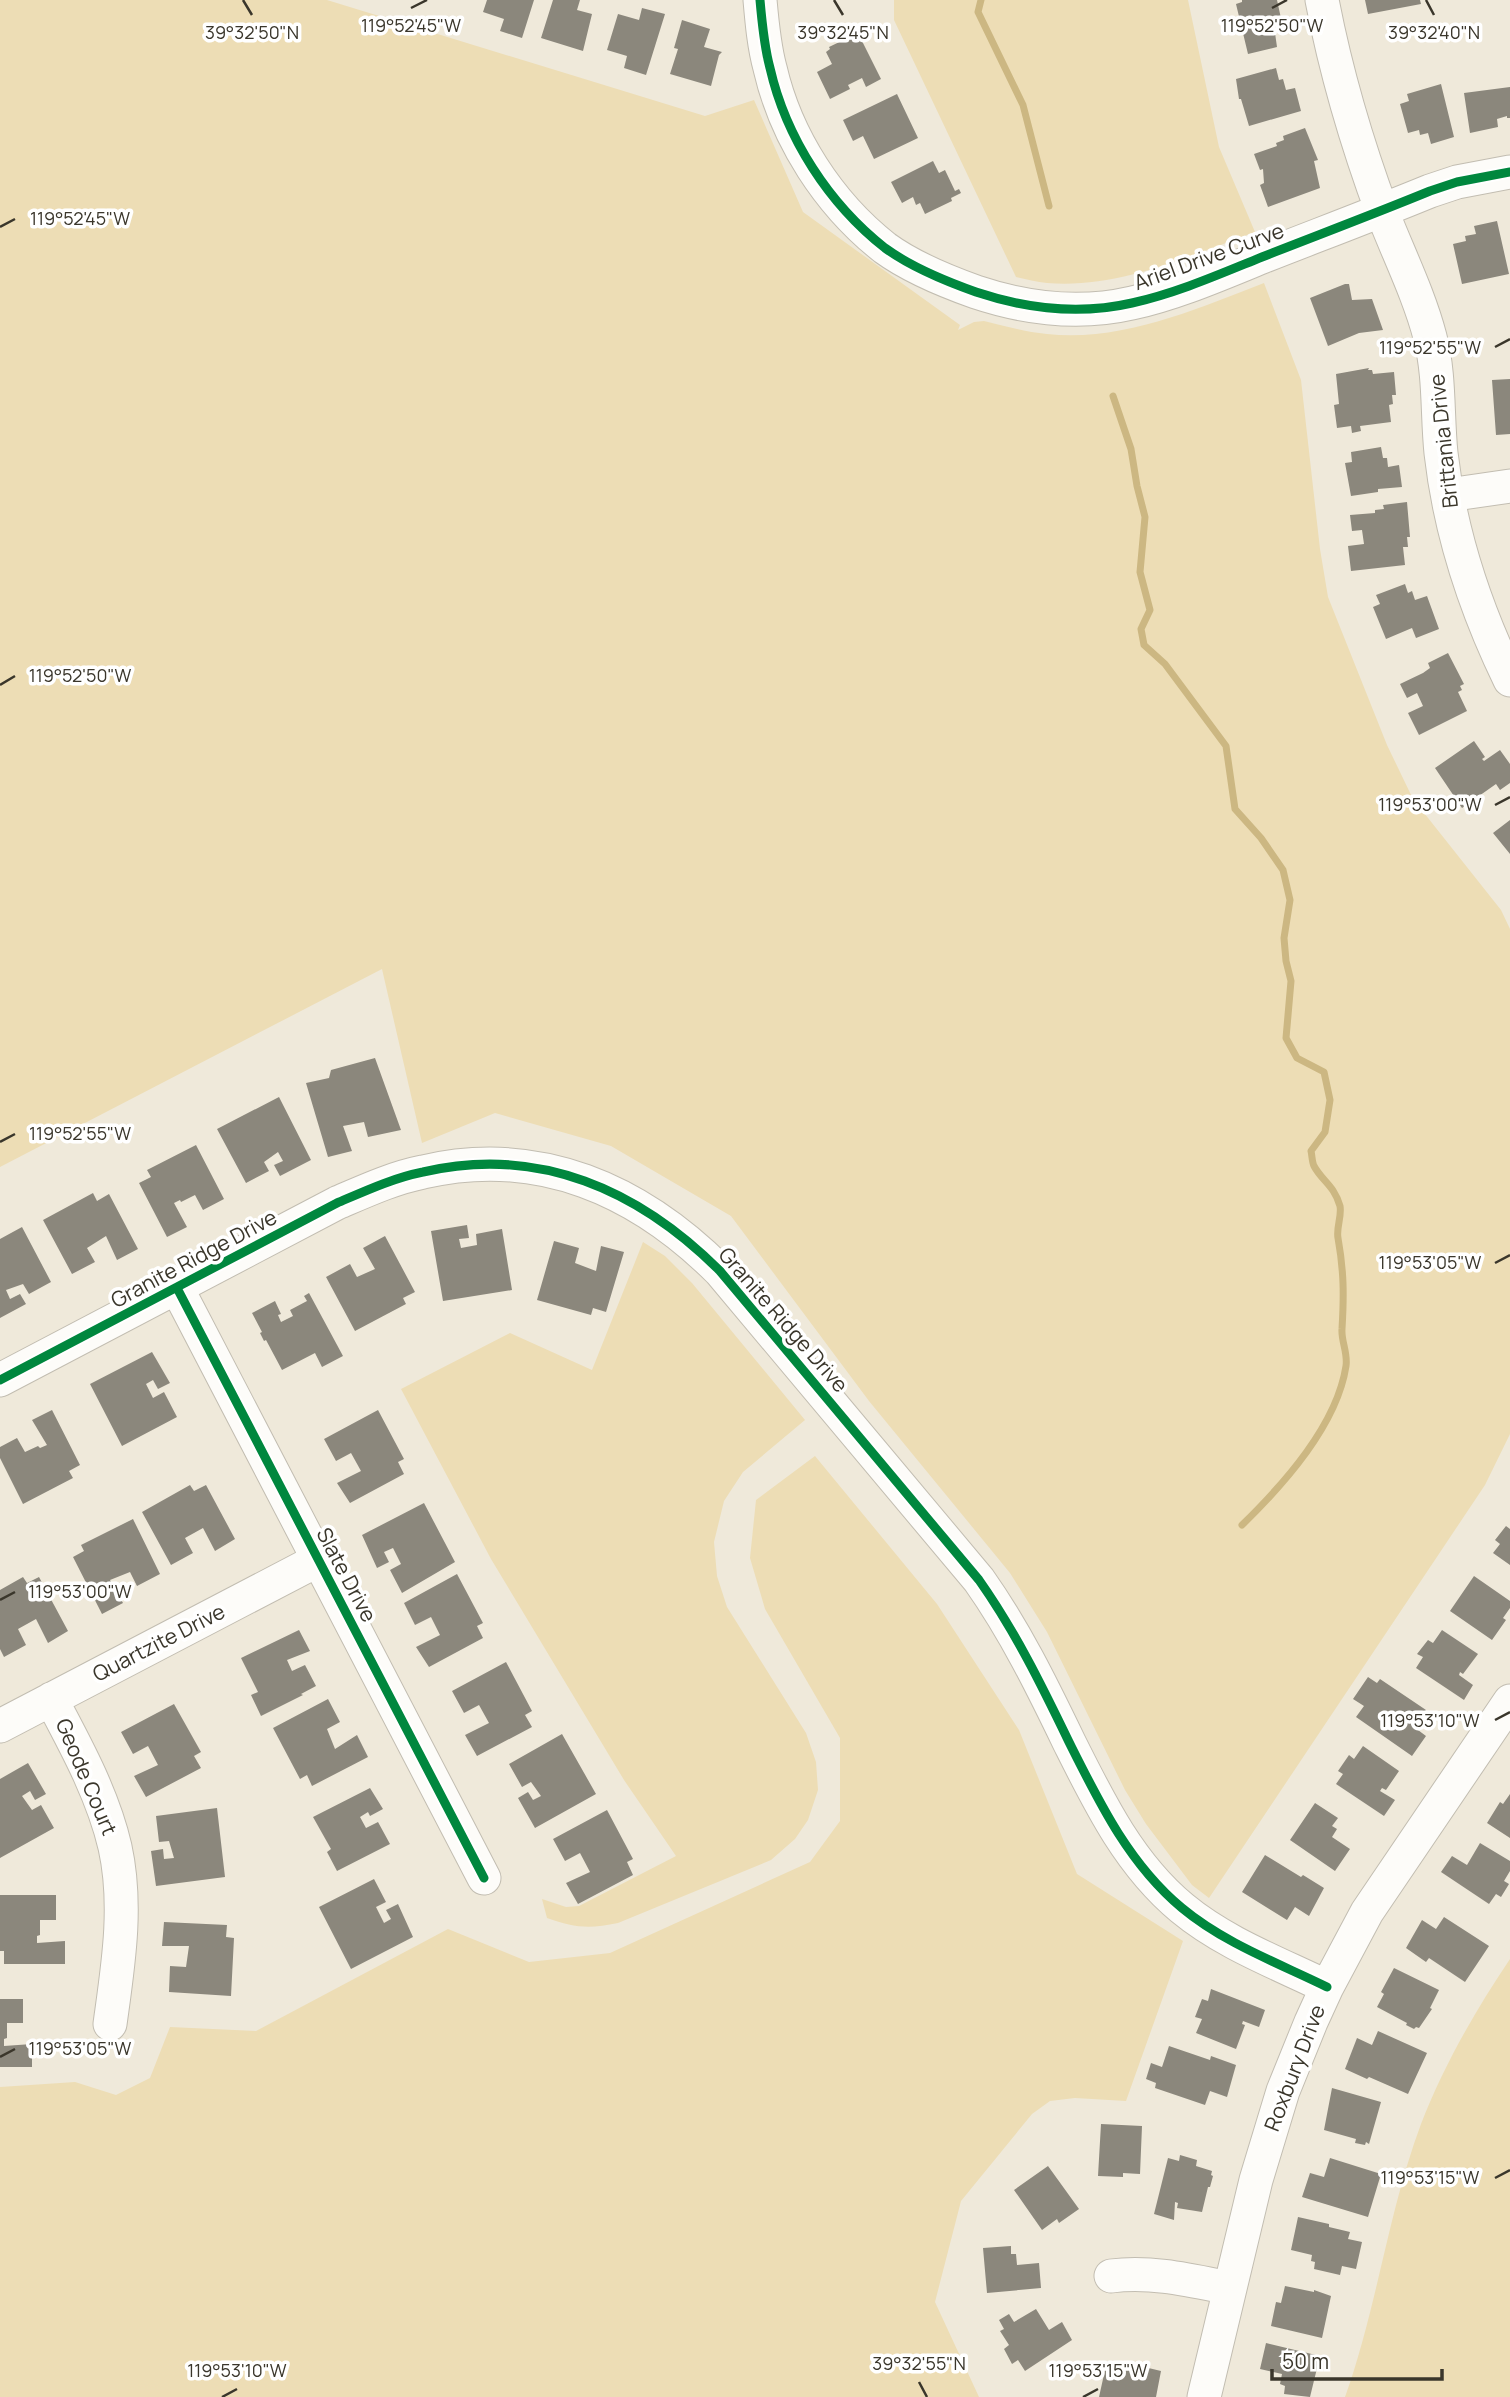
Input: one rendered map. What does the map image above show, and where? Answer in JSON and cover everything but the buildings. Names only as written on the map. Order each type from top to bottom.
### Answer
[{"type":"street","name":"Ariel Drive Curve","points":[[760,0],[770,68],[783,109],[800,148],[825,186],[855,222],[887,249],[921,269],[1007,302],[1047,309],[1088,309],[1131,303],[1178,290],[1457,182],[1510,172]]},
{"type":"street","name":"Brittania Drive","points":[[1322,0],[1346,105],[1382,211],[1422,310],[1430,339],[1436,368],[1441,454],[1460,555],[1476,603],[1510,680]]},
{"type":"street","points":[[1448,495],[1510,486]]},
{"type":"street","name":"Granite Ridge Drive","points":[[0,1380],[337,1203],[391,1181],[458,1166],[490,1165],[542,1169],[580,1179],[630,1200],[692,1243],[720,1271],[979,1580],[1022,1647],[1105,1813],[1131,1854],[1156,1884],[1182,1909],[1211,1928],[1326,1987]]},
{"type":"street","name":"Slate Drive","points":[[177,1289],[484,1878]]},
{"type":"street","name":"Quartzite Drive","points":[[0,1726],[318,1560]]},
{"type":"street","name":"Geode Court","points":[[51,1699],[106,1814],[115,1848],[122,1913],[119,1961],[110,2024]]},
{"type":"street","name":"Roxbury Drive","points":[[1204,2397],[1256,2180],[1283,2091],[1326,1987],[1367,1912],[1510,1701]]},
{"type":"street","points":[[1111,2276],[1136,2273],[1229,2288]]},
{"type":"shaded area","points":[[0,0],[327,0],[705,116],[754,100],[803,212],[960,325],[958,330],[974,322],[984,321],[1047,334],[1103,333],[1185,313],[1264,283],[1301,380],[1328,597],[1387,745],[1413,799],[1501,910],[1510,929],[1510,1434],[1485,1485],[1209,1898],[1192,1885],[1146,1824],[1125,1790],[1047,1632],[1010,1573],[869,1401],[731,1216],[611,1146],[495,1113],[422,1143],[382,969],[0,1167]]},
{"type":"shaded area","points":[[894,0],[1188,0],[1219,147],[1255,232],[1153,269],[1101,281],[1047,283],[1016,277],[894,20]]},
{"type":"shaded area","points":[[643,1242],[665,1256],[692,1283],[805,1420],[743,1472],[724,1501],[714,1542],[717,1576],[727,1607],[806,1733],[816,1762],[818,1790],[808,1820],[795,1839],[771,1860],[618,1923],[582,1926],[547,1918],[542,1899],[566,1907],[579,1906],[676,1856],[624,1780],[491,1559],[401,1389],[510,1333],[592,1370]]},
{"type":"shaded area","points":[[815,1456],[937,1604],[1019,1730],[1077,1874],[1183,1941],[1126,2101],[1075,2098],[1050,2101],[1032,2114],[961,2201],[935,2302],[979,2397],[0,2397],[0,2087],[75,2082],[116,2095],[150,2078],[170,2027],[256,2031],[448,1929],[529,1962],[610,1953],[810,1862],[840,1821],[840,1738],[765,1609],[750,1558],[756,1500]]},
{"type":"shaded area","points":[[1510,1959],[1510,2397],[1345,2397],[1366,2329],[1400,2191],[1421,2124],[1461,2039]]},
{"type":"waterway","points":[[981,0],[978,12],[1023,105],[1049,206]]},
{"type":"waterway","points":[[1113,396],[1131,449],[1145,517],[1140,572],[1150,610],[1141,629],[1144,645],[1165,664],[1226,746],[1235,809],[1261,838],[1283,870],[1290,900],[1284,938],[1291,981],[1286,1038],[1297,1058],[1324,1072],[1330,1100],[1325,1132],[1311,1151],[1314,1166],[1335,1193],[1340,1206],[1338,1234],[1346,1366],[1341,1388],[1320,1431],[1291,1472],[1242,1525]]},
{"type":"cycle path","points":[[760,0],[768,60],[777,94],[799,144],[828,190],[865,231],[906,261],[964,288],[1015,303],[1093,309],[1149,299],[1198,283],[1430,191],[1457,182],[1510,172]]},
{"type":"cycle path","points":[[0,1380],[337,1203],[401,1178],[466,1165],[507,1165],[547,1170],[585,1181],[621,1197],[689,1242],[720,1271],[979,1580],[1027,1659],[1104,1809],[1146,1872],[1182,1908],[1215,1932],[1327,1987]]},
{"type":"cycle path","points":[[177,1288],[484,1878]]}]
